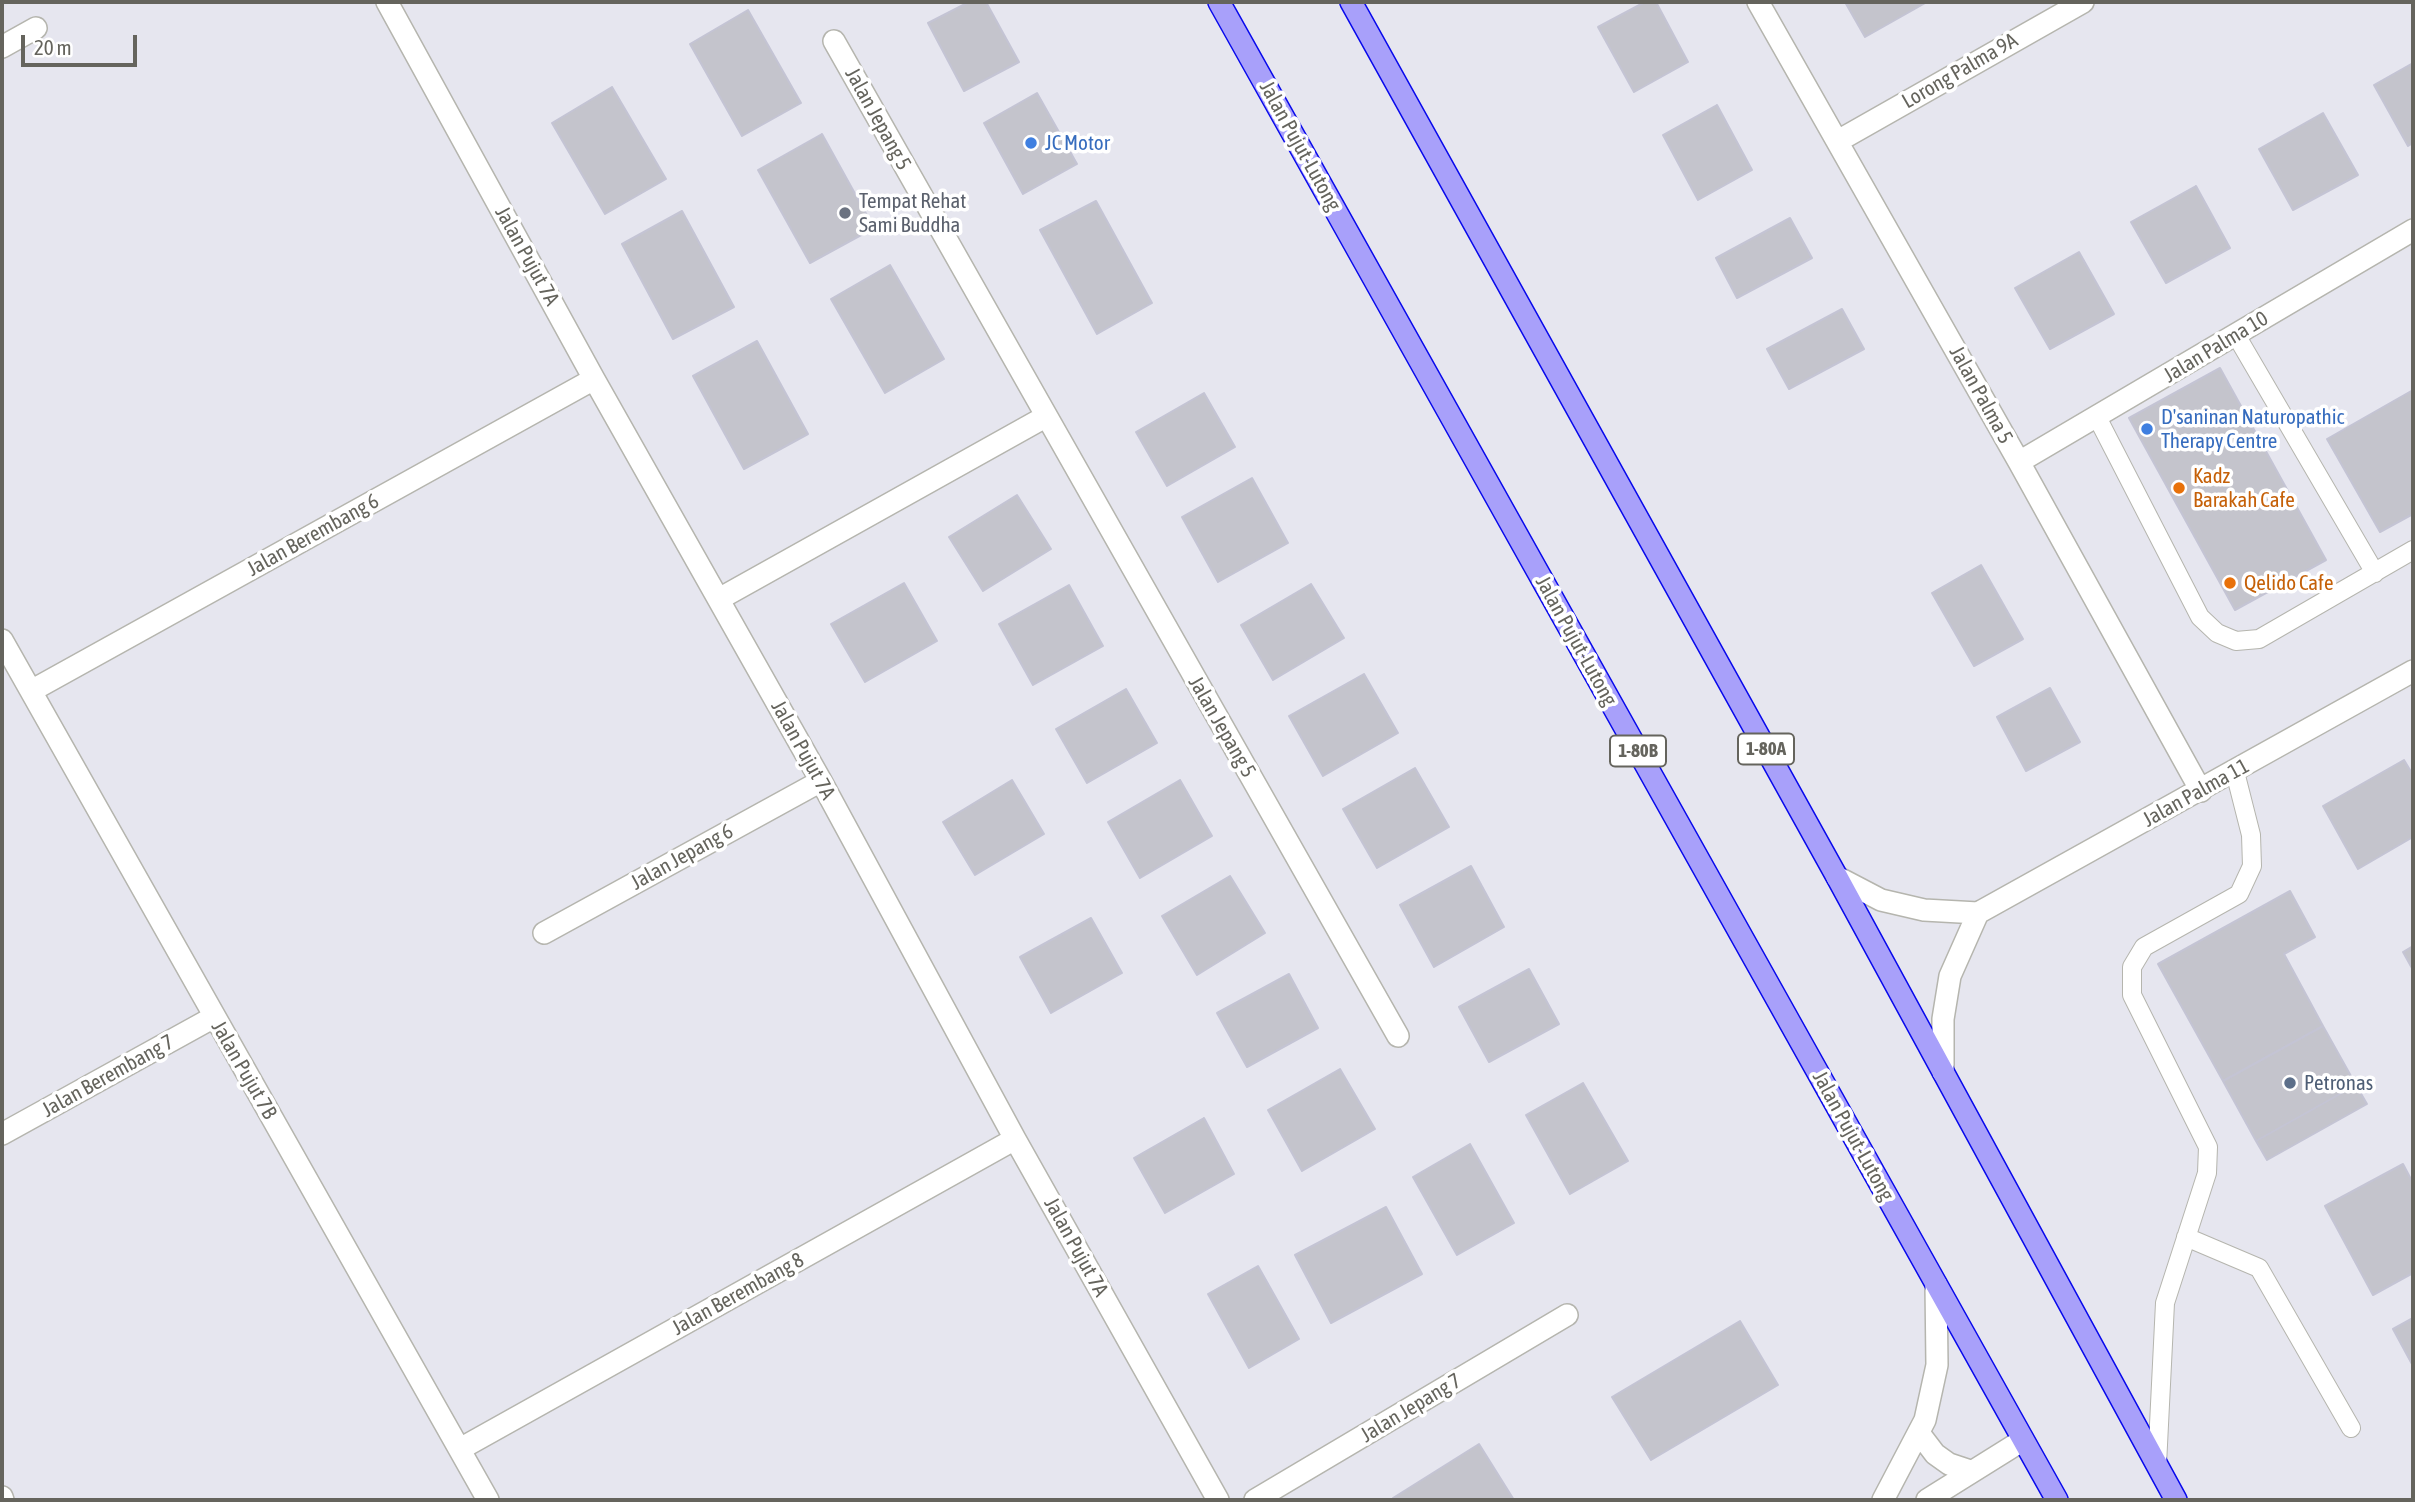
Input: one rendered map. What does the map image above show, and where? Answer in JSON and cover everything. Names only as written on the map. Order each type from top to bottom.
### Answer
[{"type":"highway","name":"Jalan Pujut-Lutong","points":[[1219,2],[2057,1500]]},
{"type":"highway","name":"1-80A","points":[[1351,2],[1837,877],[2176,1500]]},
{"type":"street","name":"Jalan Pujut 7A","points":[[387,2],[594,379],[821,781],[1015,1139],[1218,1500]]},
{"type":"street","name":"Jalan Palma 5","points":[[1758,2],[2201,791]]},
{"type":"street","name":"Lorong Palma 9A","points":[[1838,141],[2082,2]]},
{"type":"street","points":[[2,47],[36,28]]},
{"type":"street","name":"Jalan Jepang 5","points":[[834,41],[1398,1037]]},
{"type":"street","name":"Jalan Palma 10","points":[[2019,463],[2413,230]]},
{"type":"street","name":"Jalan Berembang 6","points":[[31,691],[594,379]]},
{"type":"street","points":[[719,599],[1045,417]]},
{"type":"street","name":"Jalan Pujut 7B","points":[[2,640],[488,1500]]},
{"type":"street","name":"Jalan Palma 11","points":[[1978,913],[2413,671]]},
{"type":"street","name":"Jalan Jepang 6","points":[[544,933],[821,781]]},
{"type":"street","points":[[1837,877],[1881,900],[1924,910],[1978,913],[1950,976],[1943,1019],[1943,1072]]},
{"type":"street","name":"Jalan Berembang 7","points":[[2,1134],[214,1017]]},
{"type":"street","name":"Jalan Berembang 8","points":[[460,1449],[1015,1139]]},
{"type":"street","points":[[1883,1500],[1925,1420],[1937,1364],[1936,1284]]},
{"type":"street","name":"Jalan Jepang 7","points":[[1255,1500],[1566,1315]]},
{"type":"street","points":[[1919,1433],[1935,1454],[1949,1464],[1970,1471]]},
{"type":"street","points":[[1927,1500],[2023,1440]]},
{"type":"lane","points":[[2236,335],[2375,573]]},
{"type":"lane","points":[[2096,417],[2200,617],[2217,633],[2236,641],[2259,639],[2413,550]]},
{"type":"lane","points":[[2157,1465],[2165,1303],[2207,1173],[2208,1147],[2132,995],[2132,967],[2144,947],[2239,894],[2252,866],[2251,835],[2235,772]]},
{"type":"lane","points":[[2186,1237],[2259,1268],[2351,1428]]},
{"type":"building","points":[[969,2],[986,2],[1019,62],[964,91],[928,23]]},
{"type":"building","points":[[1645,2],[1656,2],[1688,62],[1634,92],[1598,27]]},
{"type":"building","points":[[1845,2],[1927,2],[1865,37]]},
{"type":"building","points":[[748,10],[801,103],[742,136],[690,44]]},
{"type":"building","points":[[2413,63],[2413,143],[2408,146],[2374,85]]},
{"type":"building","points":[[612,87],[666,179],[605,214],[552,123]]},
{"type":"building","name":"JC Motor","points":[[1037,93],[1077,164],[1023,194],[984,123]]},
{"type":"building","points":[[1717,105],[1752,170],[1698,200],[1663,135]]},
{"type":"building","points":[[2323,113],[2358,175],[2293,210],[2259,149]]},
{"type":"building","points":[[822,134],[874,228],[810,263],[758,170]]},
{"type":"building","points":[[2196,186],[2230,248],[2166,283],[2131,222]]},
{"type":"building","points":[[1096,201],[1152,303],[1097,334],[1040,230]]},
{"type":"building","points":[[682,211],[734,307],[673,339],[622,244]]},
{"type":"building","points":[[1790,218],[1812,258],[1737,298],[1716,258]]},
{"type":"building","points":[[2079,252],[2114,314],[2050,349],[2015,288]]},
{"type":"building","points":[[890,265],[944,359],[885,393],[831,299]]},
{"type":"building","points":[[1842,309],[1864,349],[1789,389],[1767,349]]},
{"type":"building","points":[[757,341],[808,434],[744,469],[693,376]]},
{"type":"building","points":[[2220,368],[2326,560],[2235,610],[2129,418]]},
{"type":"building","points":[[2413,390],[2413,514],[2380,532],[2327,439]]},
{"type":"building","points":[[1204,393],[1235,447],[1167,486],[1136,432]]},
{"type":"building","points":[[1252,478],[1288,543],[1218,582],[1182,517]]},
{"type":"building","points":[[1017,495],[1051,549],[983,591],[949,537]]},
{"type":"building","points":[[1981,565],[2023,639],[1974,666],[1932,593]]},
{"type":"building","points":[[904,583],[937,641],[865,682],[831,624]]},
{"type":"building","points":[[1311,584],[1344,638],[1273,680],[1241,625]]},
{"type":"building","points":[[1069,585],[1103,646],[1033,685],[999,624]]},
{"type":"building","points":[[1364,674],[1398,733],[1323,776],[1289,716]]},
{"type":"building","points":[[2050,688],[2080,742],[2026,771],[1997,717]]},
{"type":"building","points":[[1126,689],[1157,743],[1087,783],[1056,729]]},
{"type":"building","points":[[2404,760],[2413,775],[2413,837],[2358,869],[2323,806]]},
{"type":"building","points":[[1415,768],[1449,827],[1377,868],[1343,809]]},
{"type":"building","points":[[1012,780],[1044,834],[975,875],[943,822]]},
{"type":"building","points":[[1180,780],[1212,836],[1140,878],[1108,822]]},
{"type":"building","points":[[1471,866],[1504,927],[1434,967],[1400,905]]},
{"type":"building","points":[[1230,876],[1265,933],[1197,975],[1162,916]]},
{"type":"building","points":[[2290,891],[2315,937],[2284,954],[2323,1026],[2223,1081],[2158,964]]},
{"type":"building","points":[[1091,918],[1122,973],[1051,1013],[1020,957]]},
{"type":"building","points":[[2413,946],[2413,970],[2403,952]]},
{"type":"building","points":[[1529,969],[1559,1024],[1489,1062],[1459,1007]]},
{"type":"building","points":[[1289,974],[1318,1028],[1247,1067],[1217,1013]]},
{"type":"building","name":"Petronas","points":[[2323,1026],[2356,1085],[2256,1141],[2223,1081]]},
{"type":"building","points":[[1340,1069],[1375,1129],[1302,1171],[1268,1110]]},
{"type":"building","points":[[1583,1083],[1628,1161],[1570,1194],[1526,1115]]},
{"type":"building","points":[[2356,1085],[2367,1104],[2267,1160],[2256,1141]]},
{"type":"building","points":[[1204,1118],[1234,1174],[1165,1213],[1134,1158]]},
{"type":"building","points":[[1470,1144],[1514,1223],[1457,1255],[1413,1177]]},
{"type":"building","points":[[2403,1164],[2413,1183],[2413,1273],[2373,1295],[2325,1206]]},
{"type":"building","points":[[1386,1207],[1422,1274],[1331,1323],[1295,1255]]},
{"type":"building","points":[[1258,1266],[1299,1339],[1249,1368],[1208,1294]]},
{"type":"building","points":[[2413,1318],[2413,1366],[2393,1329]]},
{"type":"building","points":[[1740,1321],[1778,1385],[1651,1460],[1612,1397]]},
{"type":"building","points":[[1479,1444],[1514,1500],[1394,1500],[1393,1498]]},
{"type":"place","name":"JC Motor","points":[[1031,143]]},
{"type":"place","name":"Tempat Rehat Sami Buddha","points":[[845,213]]},
{"type":"place","name":"D'saninan Naturopathic Therapy Centre","points":[[2147,429]]},
{"type":"place","name":"Kadz Barakah Cafe","points":[[2179,488]]},
{"type":"place","name":"Qelido Cafe","points":[[2230,583]]},
{"type":"place","name":"Petronas","points":[[2290,1083]]}]
